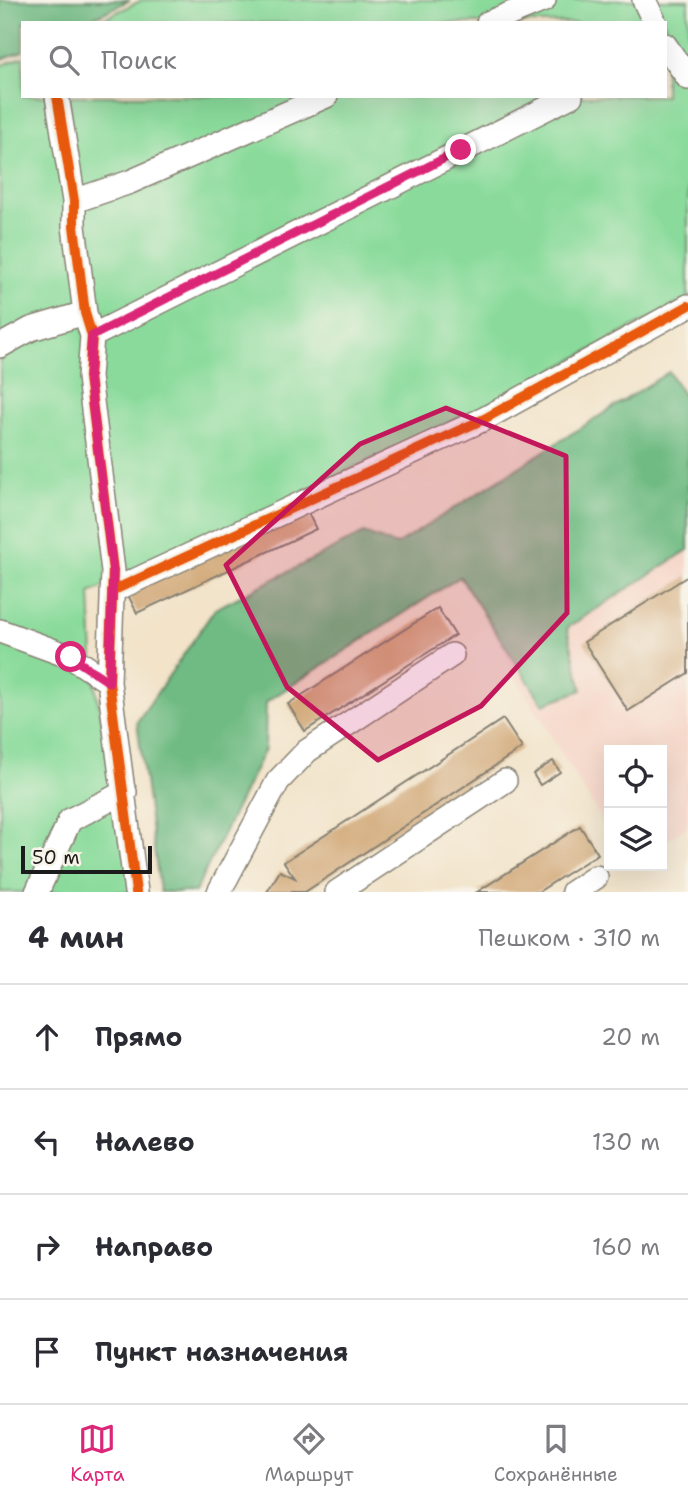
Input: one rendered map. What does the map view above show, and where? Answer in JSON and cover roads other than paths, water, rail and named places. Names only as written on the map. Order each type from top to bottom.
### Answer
[{"type":"street","points":[[493,21],[544,0]]},
{"type":"street","points":[[644,0],[654,21]]},
{"type":"street","points":[[667,49],[688,78]]},
{"type":"street","points":[[57,98],[74,201],[74,226],[85,313],[92,336],[89,377],[113,571],[109,682],[136,892]]},
{"type":"street","points":[[74,201],[130,182],[321,98]]},
{"type":"street","points":[[92,336],[567,98]]},
{"type":"street","points":[[113,591],[484,419],[688,306]]},
{"type":"street","points":[[0,345],[31,329],[85,313]]},
{"type":"street","points":[[0,631],[71,657],[109,682]]},
{"type":"street","points":[[219,892],[278,781],[307,751],[452,655]]},
{"type":"street","points":[[337,892],[505,781]]},
{"type":"street","points":[[37,892],[70,820],[124,792]]},
{"type":"street","points":[[573,892],[596,877]]}]
